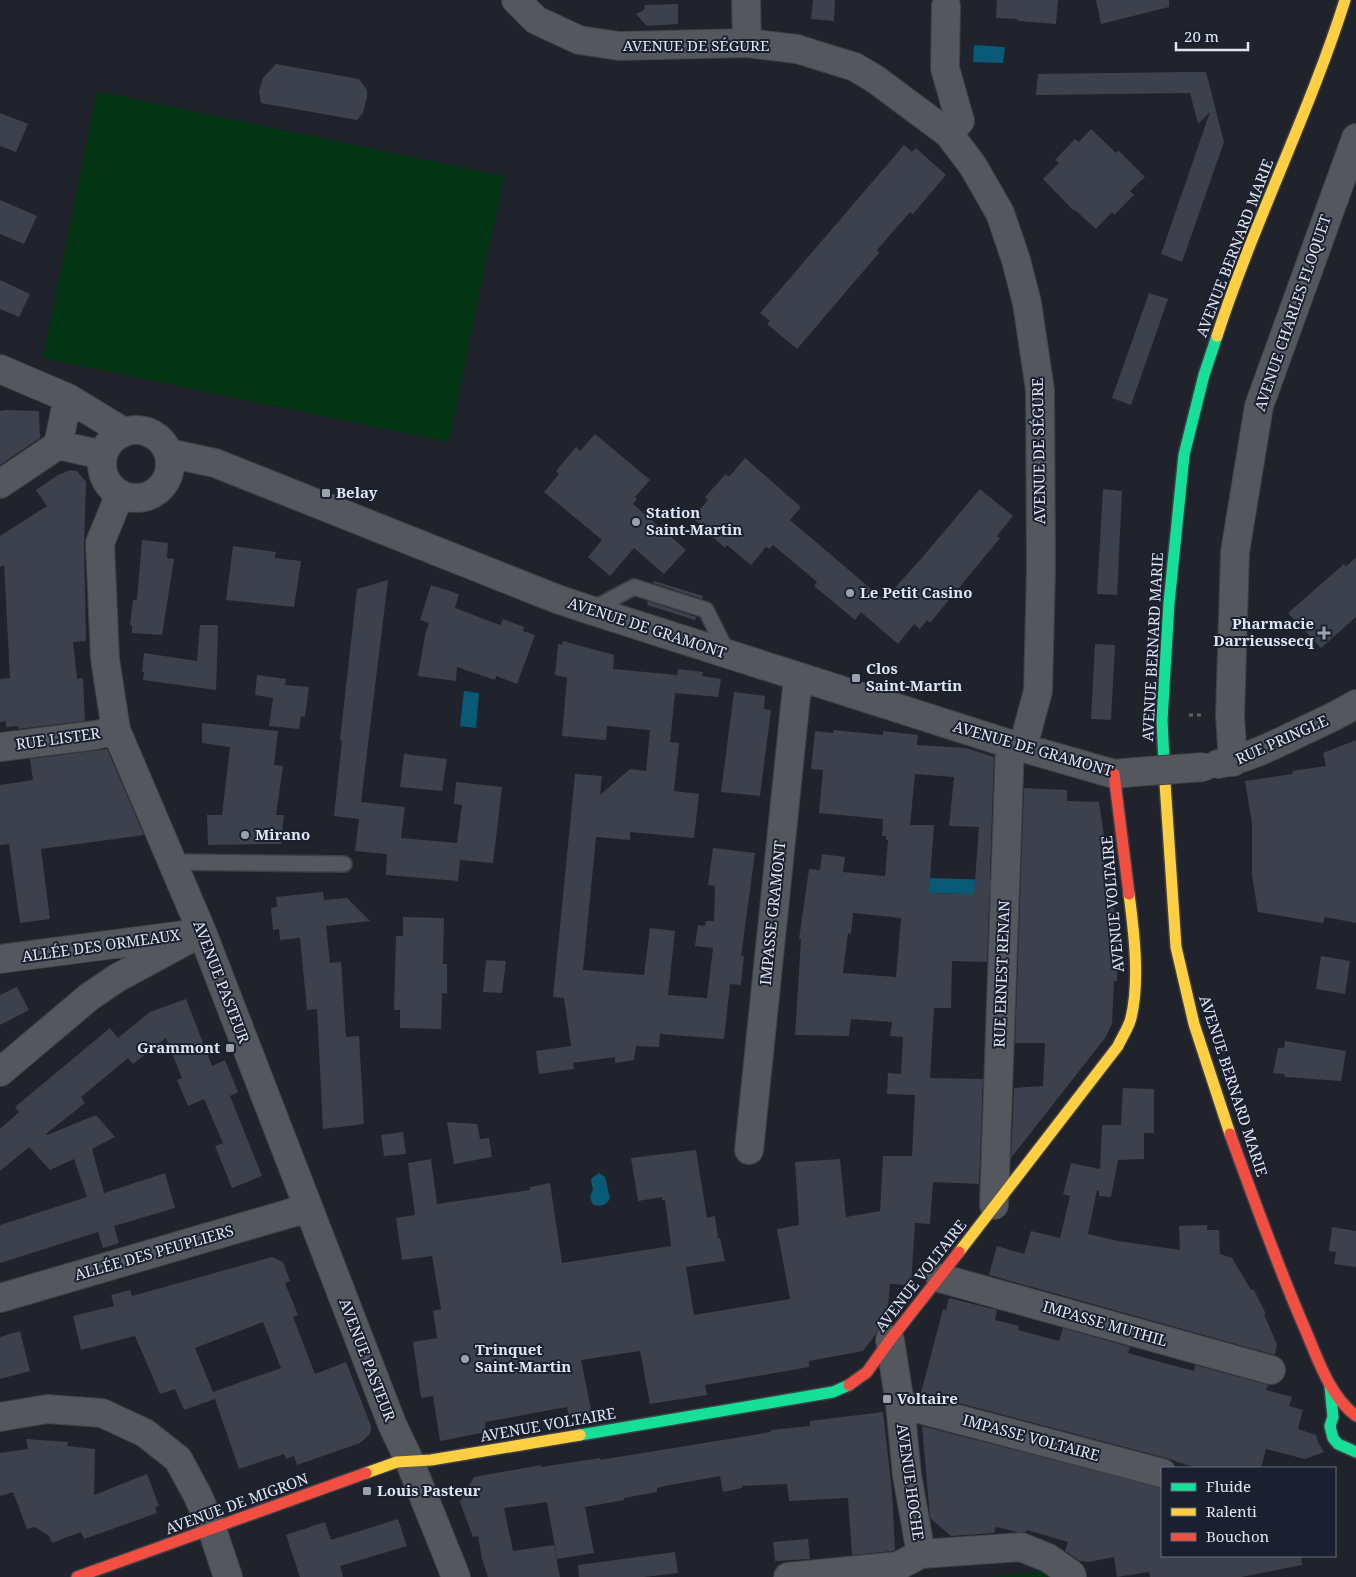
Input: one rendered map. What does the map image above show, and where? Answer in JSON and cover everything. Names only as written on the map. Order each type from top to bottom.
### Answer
[{"type":"main road","name":"AVENUE BERNARD MARIE","points":[[1345,0],[1326,55],[1232,289],[1204,375],[1184,455],[1169,602],[1162,716],[1166,810],[1176,947],[1194,1024],[1230,1136],[1288,1289],[1330,1386],[1352,1413]]},
{"type":"main road","name":"AVENUE VOLTAIRE","points":[[408,1460],[431,1460],[832,1392],[852,1384],[867,1372],[940,1278],[994,1204],[1098,1073],[1118,1046],[1131,1020],[1135,996],[1134,935],[1124,773]]},
{"type":"main road","name":"AVENUE BERNARD MARIE","points":[[1330,1386],[1333,1417],[1330,1426],[1333,1438],[1338,1444],[1356,1452]]},
{"type":"main road","points":[[1333,1417],[1342,1410],[1352,1413]]},
{"type":"main road","name":"AVENUE DE MIGRON","points":[[76,1577],[397,1462],[408,1460]]},
{"type":"street","name":"AVENUE DE SÉGURE","points":[[516,0],[536,20],[579,40],[619,46],[747,43],[797,48],[854,67],[875,79],[949,134],[973,166],[1000,213],[1016,260],[1027,303],[1040,390],[1038,691],[1016,746]]},
{"type":"street","points":[[746,0],[747,43]]},
{"type":"street","points":[[946,6],[945,68],[960,121],[949,134]]},
{"type":"street","name":"AVENUE CHARLES FLOQUET","points":[[1233,762],[1230,716],[1235,552],[1259,406],[1356,138]]},
{"type":"street","points":[[0,369],[68,398],[124,432]]},
{"type":"street","points":[[0,484],[58,445],[68,398]]},
{"type":"street","points":[[146,431],[156,436],[163,443],[168,453],[169,473],[165,482],[158,490],[149,495],[139,498],[120,494],[111,487],[104,477],[103,455],[107,445],[124,432],[146,431]]},
{"type":"street","points":[[58,445],[103,455]]},
{"type":"street","name":"AVENUE DE GRAMONT","points":[[168,453],[215,463],[557,599],[1016,746],[1124,773]]},
{"type":"street","name":"AVENUE PASTEUR","points":[[120,494],[100,542],[105,659],[116,730],[202,932],[392,1424],[456,1577]]},
{"type":"street","name":"IMPASSE GRAMONT","points":[[749,1150],[798,677]]},
{"type":"street","name":"RUE PRINGLE","points":[[1124,773],[1204,767],[1233,762],[1287,739],[1356,704]]},
{"type":"street","name":"RUE LISTER","points":[[0,747],[96,735],[116,730]]},
{"type":"street","name":"RUE ERNEST RENAN","points":[[994,1204],[1016,746]]},
{"type":"street","points":[[0,1072],[89,997],[117,978],[202,932]]},
{"type":"street","name":"ALLÉE DES ORMEAUX","points":[[0,959],[202,932]]},
{"type":"street","name":"ALLÉE DES PEUPLIERS","points":[[0,1298],[308,1208]]},
{"type":"street","name":"IMPASSE MUTHIL","points":[[940,1278],[1271,1370]]},
{"type":"street","name":"AVENUE HOCHE","points":[[890,1340],[900,1404],[907,1475],[921,1554],[1022,1547],[1048,1558],[1071,1574],[1072,1577]]},
{"type":"street","name":"IMPASSE VOLTAIRE","points":[[900,1404],[1161,1473]]},
{"type":"street","points":[[0,1417],[47,1409],[102,1413],[145,1433],[178,1459],[198,1496],[212,1529],[228,1577]]},
{"type":"street","points":[[788,1577],[898,1566],[921,1554]]},
{"type":"lane","points":[[173,862],[344,864]]},
{"type":"path","points":[[1162,716],[1174,714],[1230,716]]},
{"type":"green space","points":[[97,91],[504,176],[449,442],[43,358]]},
{"type":"green space","points":[[1047,1571],[1051,1577],[988,1577]]},
{"type":"water","points":[[974,45],[1005,47],[1003,63],[973,62]]},
{"type":"water","points":[[464,691],[479,693],[476,728],[460,726]]},
{"type":"water","points":[[929,878],[999,880],[998,895],[929,893]]},
{"type":"water","points":[[599,1173],[605,1177],[610,1198],[606,1204],[599,1206],[594,1205],[590,1198],[593,1190],[591,1180]]},
{"type":"building","points":[[813,0],[835,0],[834,21],[811,19]]},
{"type":"building","points":[[997,0],[1058,0],[1056,24],[996,18]]},
{"type":"building","points":[[1096,0],[1169,0],[1169,7],[1101,24]]},
{"type":"building","points":[[678,4],[678,24],[647,26],[636,14],[644,10],[645,5]]},
{"type":"building","points":[[276,64],[359,79],[367,90],[363,113],[357,120],[261,103],[259,91],[263,78]]},
{"type":"building","points":[[1206,72],[1224,142],[1182,262],[1161,254],[1210,112],[1198,124],[1190,93],[1036,95],[1038,74]]},
{"type":"building","points":[[0,113],[28,124],[16,152],[0,146]]},
{"type":"building","points":[[1091,129],[1116,153],[1118,150],[1145,177],[1130,191],[1134,195],[1114,215],[1112,212],[1096,229],[1074,211],[1043,179],[1059,163],[1055,160],[1075,139],[1079,142]]},
{"type":"building","points":[[904,145],[912,152],[916,148],[946,175],[913,214],[910,212],[877,250],[879,253],[797,349],[767,324],[770,321],[760,313]]},
{"type":"building","points":[[0,200],[37,216],[24,244],[0,234]]},
{"type":"building","points":[[0,280],[30,294],[19,317],[0,309]]},
{"type":"building","points":[[1149,293],[1168,299],[1131,405],[1112,398]]},
{"type":"building","points":[[0,411],[39,411],[40,438],[0,465]]},
{"type":"building","points":[[595,434],[650,480],[635,497],[637,499],[633,504],[686,550],[664,574],[634,548],[610,576],[588,557],[602,540],[544,492],[559,474],[556,471],[576,447],[580,451]]},
{"type":"building","points":[[745,458],[801,507],[790,520],[884,600],[980,489],[1013,516],[997,536],[1000,538],[930,623],[927,620],[920,629],[914,624],[898,644],[861,612],[855,620],[814,586],[817,582],[773,545],[770,549],[766,547],[751,565],[727,545],[725,548],[693,518],[708,500],[705,497],[726,474],[729,477]]},
{"type":"building","points":[[70,470],[77,471],[86,482],[84,544],[86,641],[73,642],[77,679],[83,678],[85,721],[18,729],[18,726],[6,727],[6,721],[0,722],[0,679],[10,678],[4,565],[0,567],[0,536],[47,506],[36,490],[58,475]]},
{"type":"building","points":[[1103,489],[1122,491],[1117,595],[1097,594]]},
{"type":"building","points":[[142,540],[168,543],[167,558],[174,559],[162,635],[132,633],[132,625],[130,625],[133,600],[137,600]]},
{"type":"building","points":[[233,546],[276,552],[275,558],[301,561],[294,607],[226,600]]},
{"type":"building","points":[[1356,558],[1356,617],[1321,648],[1288,613],[1344,564],[1346,566]]},
{"type":"building","points":[[388,580],[361,802],[405,807],[401,838],[457,843],[462,805],[454,804],[456,782],[502,787],[493,863],[460,860],[458,881],[386,875],[387,854],[355,851],[359,819],[334,816],[342,741],[340,740],[357,589]]},
{"type":"building","points":[[654,581],[703,596],[702,599],[653,583]]},
{"type":"building","points":[[431,585],[459,594],[455,608],[500,625],[503,619],[524,627],[523,631],[535,635],[517,684],[496,676],[495,680],[457,667],[456,681],[418,676],[429,623],[420,620]]},
{"type":"building","points":[[648,601],[696,617],[695,620],[647,605]]},
{"type":"building","points":[[200,625],[218,625],[216,690],[143,680],[144,653],[197,661]]},
{"type":"building","points":[[563,641],[614,655],[613,669],[677,675],[670,742],[679,743],[674,791],[699,794],[694,838],[630,832],[630,840],[596,837],[583,970],[644,975],[650,928],[675,931],[668,995],[707,998],[713,948],[695,946],[698,925],[705,926],[706,921],[714,921],[715,886],[708,885],[713,848],[755,853],[741,956],[744,956],[741,985],[730,984],[724,1039],[660,1034],[659,1047],[636,1046],[634,1060],[615,1063],[615,1057],[573,1063],[574,1069],[539,1074],[536,1051],[571,1046],[564,998],[553,997],[575,774],[602,776],[600,795],[630,769],[646,771],[650,730],[607,726],[606,740],[562,736],[567,678],[555,675],[558,644],[562,645]]},
{"type":"building","points":[[1095,644],[1115,645],[1111,720],[1091,719]]},
{"type":"building","points":[[678,669],[703,672],[702,676],[721,679],[718,697],[675,693]]},
{"type":"building","points":[[257,675],[286,679],[285,685],[309,687],[305,717],[301,716],[299,729],[269,726],[273,698],[255,695]]},
{"type":"building","points":[[734,692],[765,696],[764,709],[771,710],[760,796],[721,792]]},
{"type":"building","points":[[202,723],[278,731],[274,765],[283,766],[276,815],[284,815],[281,844],[208,845],[207,815],[222,815],[230,747],[202,743]]},
{"type":"building","points":[[834,730],[883,735],[883,731],[918,735],[917,745],[966,748],[994,757],[987,962],[952,961],[951,1008],[934,1008],[930,1078],[983,1079],[979,1184],[933,1182],[930,1224],[915,1223],[911,1285],[890,1284],[887,1319],[863,1351],[809,1361],[809,1367],[705,1385],[707,1395],[650,1404],[640,1351],[581,1360],[592,1414],[569,1418],[567,1407],[485,1422],[486,1432],[440,1441],[433,1396],[421,1398],[413,1342],[437,1338],[433,1311],[441,1309],[432,1256],[402,1260],[396,1218],[415,1215],[408,1163],[431,1159],[437,1204],[530,1190],[530,1187],[550,1183],[562,1263],[671,1246],[665,1200],[662,1200],[662,1197],[638,1201],[631,1158],[696,1150],[707,1218],[715,1216],[718,1238],[720,1238],[725,1261],[686,1267],[694,1315],[790,1299],[777,1229],[799,1225],[795,1162],[840,1159],[846,1217],[880,1211],[883,1156],[912,1156],[915,1095],[887,1094],[888,1073],[901,1074],[903,1037],[890,1036],[892,1022],[851,1019],[849,1036],[795,1035],[801,939],[799,939],[809,869],[820,870],[822,854],[845,857],[843,872],[885,876],[888,840],[886,840],[886,836],[882,836],[883,819],[819,813],[823,770],[811,769],[815,731],[833,733]],"holes":[[[915,774],[954,777],[949,826],[979,827],[974,894],[929,893],[934,825],[910,825]],[[853,913],[901,918],[896,977],[843,973],[848,933],[851,934]]]},
{"type":"building","points":[[1356,740],[1356,923],[1325,917],[1323,923],[1258,912],[1252,875],[1252,823],[1245,781],[1293,774],[1292,771],[1326,766],[1323,753]]},
{"type":"building","points":[[107,749],[144,835],[41,849],[50,919],[20,923],[9,844],[0,845],[0,785],[33,780],[30,759]]},
{"type":"building","points":[[404,754],[447,759],[442,791],[400,787]]},
{"type":"building","points":[[1024,788],[1067,790],[1067,801],[1099,802],[1104,836],[1104,871],[1110,871],[1119,949],[1117,981],[1114,981],[1112,1024],[1105,1038],[1011,1158],[1014,1088],[1043,1086],[1045,1043],[1015,1043]]},
{"type":"building","points":[[323,892],[324,900],[347,898],[370,921],[326,926],[330,963],[341,962],[346,1037],[359,1036],[364,1124],[323,1129],[317,1009],[307,1010],[300,938],[280,940],[279,929],[273,930],[271,908],[277,907],[276,897]]},
{"type":"building","points":[[403,917],[444,918],[443,964],[447,964],[447,994],[442,993],[441,1029],[400,1028],[400,1010],[394,1010],[395,970],[396,936],[403,936]]},
{"type":"building","points":[[1321,956],[1350,961],[1345,994],[1316,989]]},
{"type":"building","points":[[486,960],[506,961],[502,993],[483,992]]},
{"type":"building","points":[[17,987],[29,1010],[0,1025],[0,995]]},
{"type":"building","points":[[186,999],[212,1066],[225,1060],[238,1092],[230,1096],[262,1176],[232,1188],[215,1146],[223,1143],[204,1099],[188,1106],[177,1080],[182,1078],[166,1038],[133,1064],[128,1058],[81,1097],[85,1103],[46,1134],[96,1115],[115,1137],[92,1149],[104,1193],[165,1173],[175,1208],[114,1226],[119,1243],[103,1248],[98,1232],[0,1263],[0,1225],[87,1197],[74,1159],[50,1170],[29,1147],[0,1171],[0,1129],[19,1112],[15,1107],[110,1028],[118,1038],[150,1012]]},
{"type":"building","points":[[1285,1041],[1346,1051],[1341,1081],[1285,1077],[1284,1074],[1273,1073],[1278,1048],[1284,1048]]},
{"type":"building","points":[[1123,1088],[1154,1089],[1154,1133],[1144,1133],[1144,1159],[1118,1160],[1111,1197],[1099,1196],[1099,1191],[1097,1190],[1088,1234],[1118,1241],[1180,1250],[1179,1226],[1207,1225],[1207,1230],[1219,1230],[1220,1254],[1232,1258],[1251,1290],[1254,1290],[1266,1314],[1264,1314],[1277,1345],[1275,1355],[989,1275],[997,1246],[1024,1254],[1031,1231],[1060,1238],[1070,1196],[1063,1194],[1071,1163],[1100,1169],[1102,1125],[1121,1125]]},
{"type":"building","points":[[447,1122],[477,1124],[480,1139],[489,1138],[492,1157],[454,1164]]},
{"type":"building","points":[[403,1132],[406,1154],[384,1156],[381,1135]]},
{"type":"building","points":[[1332,1227],[1356,1231],[1356,1267],[1334,1264],[1336,1252],[1329,1251]]},
{"type":"building","points":[[272,1257],[283,1262],[290,1281],[285,1283],[298,1315],[293,1317],[315,1374],[346,1362],[371,1426],[369,1435],[360,1443],[297,1465],[294,1456],[286,1459],[284,1454],[239,1469],[215,1399],[184,1410],[175,1389],[160,1394],[135,1336],[81,1350],[73,1316],[114,1306],[111,1295],[130,1290],[132,1296]],"holes":[[[263,1322],[281,1368],[213,1392],[195,1348]]]},
{"type":"building","points":[[949,1298],[997,1310],[995,1320],[1019,1326],[1018,1330],[1059,1341],[1063,1328],[1130,1347],[1128,1353],[1194,1371],[1195,1365],[1268,1385],[1266,1390],[1292,1397],[1289,1406],[1303,1410],[1298,1429],[1316,1435],[1324,1452],[1305,1459],[1266,1449],[1261,1467],[1193,1467],[1166,1458],[921,1393],[943,1309],[946,1310]]},
{"type":"building","points":[[20,1331],[30,1371],[0,1379],[0,1337]]},
{"type":"building","points":[[883,1412],[892,1492],[895,1550],[893,1551],[852,1555],[848,1498],[789,1501],[787,1484],[742,1486],[742,1488],[723,1492],[720,1476],[665,1486],[657,1488],[657,1492],[585,1507],[594,1553],[557,1559],[547,1502],[504,1508],[513,1551],[554,1545],[560,1577],[488,1577],[482,1559],[478,1536],[473,1537],[460,1502],[474,1477],[541,1465],[541,1467],[600,1458],[600,1460],[771,1432],[771,1430],[810,1426],[810,1421]]},
{"type":"building","points":[[922,1426],[1161,1488],[1161,1557],[1301,1557],[1302,1565],[1241,1577],[1150,1577],[1149,1572],[1117,1577],[1114,1557],[1089,1562],[1080,1561],[1065,1551],[1068,1542],[1027,1530],[1026,1532],[1017,1532],[996,1527],[994,1533],[951,1536],[930,1518]]},
{"type":"building","points":[[26,1439],[68,1442],[67,1446],[95,1449],[94,1495],[147,1474],[159,1506],[155,1507],[157,1513],[84,1539],[81,1532],[52,1543],[49,1536],[35,1527],[27,1529],[13,1492],[0,1496],[0,1453],[28,1449]]},
{"type":"building","points":[[398,1519],[407,1546],[340,1566],[343,1577],[300,1577],[286,1535],[325,1522],[331,1540]]},
{"type":"building","points":[[808,1539],[810,1559],[775,1561],[773,1542]]},
{"type":"building","points":[[675,1552],[678,1573],[644,1577],[579,1577],[578,1565]]},
{"type":"traffic: fast","points":[[1165,783],[1162,720],[1169,603],[1184,455],[1204,375],[1217,336]]},
{"type":"traffic: fast","points":[[580,1435],[833,1392],[849,1385]]},
{"type":"traffic: fast","points":[[1330,1386],[1333,1417],[1330,1426],[1333,1438],[1338,1444],[1356,1452]]},
{"type":"traffic: slow","points":[[1217,336],[1248,251],[1315,85],[1345,0]]},
{"type":"traffic: slow","points":[[1165,783],[1176,947],[1194,1024],[1230,1134]]},
{"type":"traffic: slow","points":[[959,1252],[1118,1046],[1127,1028],[1134,1004],[1136,973],[1129,894]]},
{"type":"traffic: slow","points":[[366,1473],[397,1462],[431,1460],[580,1435]]},
{"type":"traffic: jam","points":[[1114,774],[1129,894]]},
{"type":"traffic: jam","points":[[1230,1134],[1275,1256],[1325,1376],[1338,1398],[1356,1416]]},
{"type":"traffic: jam","points":[[849,1385],[867,1372],[959,1252]]},
{"type":"traffic: jam","points":[[77,1577],[366,1473]]},
{"type":"place","name":"Belay","points":[[326,493]]},
{"type":"place","name":"Station Saint-Martin","points":[[636,522]]},
{"type":"place","name":"Le Petit Casino","points":[[850,593]]},
{"type":"place","name":"Pharmacie Darrieussecq","points":[[1324,633]]},
{"type":"place","name":"Clos Saint-Martin","points":[[856,678]]},
{"type":"place","name":"Mirano","points":[[245,835]]},
{"type":"place","name":"Grammont","points":[[230,1048]]},
{"type":"place","name":"Trinquet Saint-Martin","points":[[465,1359]]},
{"type":"place","name":"Voltaire","points":[[887,1399]]},
{"type":"place","name":"Louis Pasteur","points":[[367,1491]]}]
